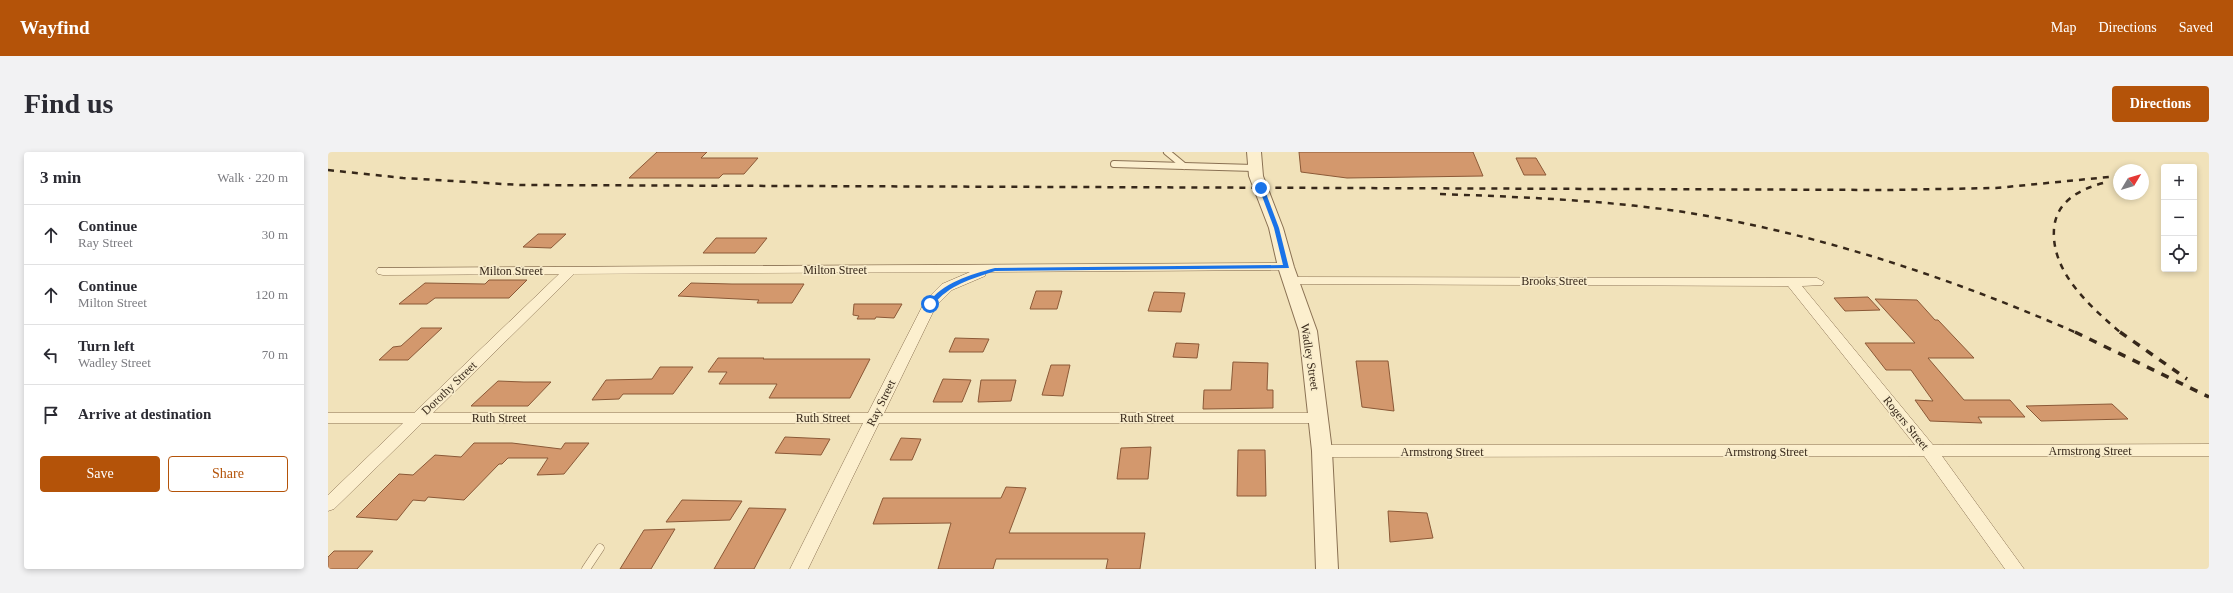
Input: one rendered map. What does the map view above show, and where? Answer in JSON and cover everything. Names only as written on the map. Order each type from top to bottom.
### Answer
[{"type":"street","name":"Wadley Street","points":[[1254,152],[1254,168],[1276,228],[1308,332],[1322,452],[1327,569]]},
{"type":"street","name":"Dorothy Street","points":[[328,505],[570,270]]},
{"type":"street","name":"Milton Street","points":[[383,271],[995,270],[1289,274]]},
{"type":"street","name":"Ray Street","points":[[799,569],[930,304],[938,295],[958,281],[995,270]]},
{"type":"street","name":"Brooks Street","points":[[1289,274],[1817,282]]},
{"type":"street","name":"Rogers Street","points":[[1791,281],[1930,452],[2015,569]]},
{"type":"street","name":"Ruth Street","points":[[328,418],[1318,418]]},
{"type":"street","name":"Armstrong Street","points":[[1322,452],[1930,452],[2209,450]]},
{"type":"lane","points":[[1167,152],[1184,166]]},
{"type":"lane","points":[[1114,164],[1254,168]]},
{"type":"lane","points":[[586,569],[600,548]]},
{"type":"building","points":[[657,152],[707,152],[701,158],[758,158],[744,174],[723,174],[719,178],[629,178]]},
{"type":"building","points":[[1299,152],[1473,152],[1483,176],[1347,178],[1301,172]]},
{"type":"building","points":[[1516,158],[1536,158],[1546,175],[1524,175]]},
{"type":"building","points":[[538,234],[566,234],[551,248],[523,247]]},
{"type":"building","points":[[716,238],[767,238],[755,253],[703,253]]},
{"type":"building","points":[[489,280],[527,280],[509,298],[435,298],[427,304],[399,304],[425,283],[485,284]]},
{"type":"building","points":[[691,283],[804,284],[792,303],[757,303],[759,300],[678,296]]},
{"type":"building","points":[[1036,291],[1062,291],[1057,309],[1030,309]]},
{"type":"building","points":[[1154,292],[1185,293],[1181,312],[1148,311]]},
{"type":"building","points":[[1868,297],[1880,310],[1845,311],[1834,298]]},
{"type":"building","points":[[1875,299],[1917,300],[1974,358],[1928,358],[1964,400],[2010,400],[2025,417],[1978,417],[1982,423],[1930,421],[1915,400],[1933,401],[1911,370],[1886,370],[1865,343],[1915,343]]},
{"type":"building","points":[[854,304],[902,304],[894,318],[876,317],[875,319],[857,319],[859,316],[853,315]]},
{"type":"building","points":[[421,328],[442,328],[408,360],[379,360],[393,347],[401,346]]},
{"type":"building","points":[[955,338],[989,339],[983,352],[949,352]]},
{"type":"building","points":[[1176,343],[1199,344],[1197,358],[1173,357]]},
{"type":"building","points":[[718,358],[870,359],[850,398],[769,398],[777,384],[719,384],[727,372],[708,372]]},
{"type":"building","points":[[1356,361],[1388,361],[1394,411],[1362,407]]},
{"type":"building","points":[[1233,362],[1268,363],[1267,390],[1273,390],[1273,408],[1203,409],[1204,390],[1231,390]]},
{"type":"building","points":[[1051,365],[1070,365],[1063,396],[1042,395]]},
{"type":"building","points":[[660,367],[693,367],[673,394],[623,394],[619,399],[592,400],[606,380],[652,379]]},
{"type":"building","points":[[943,379],[971,380],[962,402],[933,402]]},
{"type":"building","points":[[981,380],[1016,380],[1011,401],[978,402]]},
{"type":"building","points":[[498,381],[551,382],[528,406],[471,406]]},
{"type":"building","points":[[2112,404],[2128,419],[2041,421],[2026,406]]},
{"type":"building","points":[[785,437],[830,439],[821,455],[775,453]]},
{"type":"building","points":[[901,438],[921,439],[912,460],[890,460]]},
{"type":"building","points":[[474,443],[512,443],[561,449],[565,443],[589,443],[564,474],[537,475],[548,458],[508,458],[502,464],[499,464],[464,500],[428,497],[425,501],[413,500],[397,520],[356,517],[399,474],[413,475],[435,455],[461,457]]},
{"type":"building","points":[[1151,447],[1148,479],[1117,479],[1121,448]]},
{"type":"building","points":[[1238,450],[1265,450],[1266,496],[1237,496]]},
{"type":"building","points":[[1006,487],[1026,488],[1009,533],[1145,533],[1140,569],[1106,569],[1108,559],[996,559],[993,569],[938,569],[951,523],[873,524],[883,498],[1001,498]]},
{"type":"building","points":[[682,500],[742,501],[730,520],[666,522]]},
{"type":"building","points":[[749,508],[786,509],[754,569],[714,569]]},
{"type":"building","points":[[1388,511],[1427,513],[1433,538],[1390,542]]},
{"type":"building","points":[[675,529],[651,569],[620,569],[644,530]]},
{"type":"building","points":[[334,551],[373,551],[357,569],[328,569],[328,557]]},
{"type":"railway","points":[[328,170],[403,178],[520,185],[1888,190],[1996,188],[2113,177]]},
{"type":"railway","points":[[2103,183],[2085,189],[2070,198],[2064,204],[2059,211],[2054,229],[2055,245],[2059,260],[2075,288],[2097,312],[2121,333]]},
{"type":"railway","points":[[1440,194],[1593,202],[1684,212],[1735,221],[1835,245],[1933,276],[1982,294],[2077,333]]},
{"type":"railway","points":[[2075,332],[2209,397]]},
{"type":"railway","points":[[2120,332],[2187,379]]},
{"type":"route","points":[[930,304],[947,287],[958,281],[995,270],[1286,267],[1284,252],[1261,188]]}]
